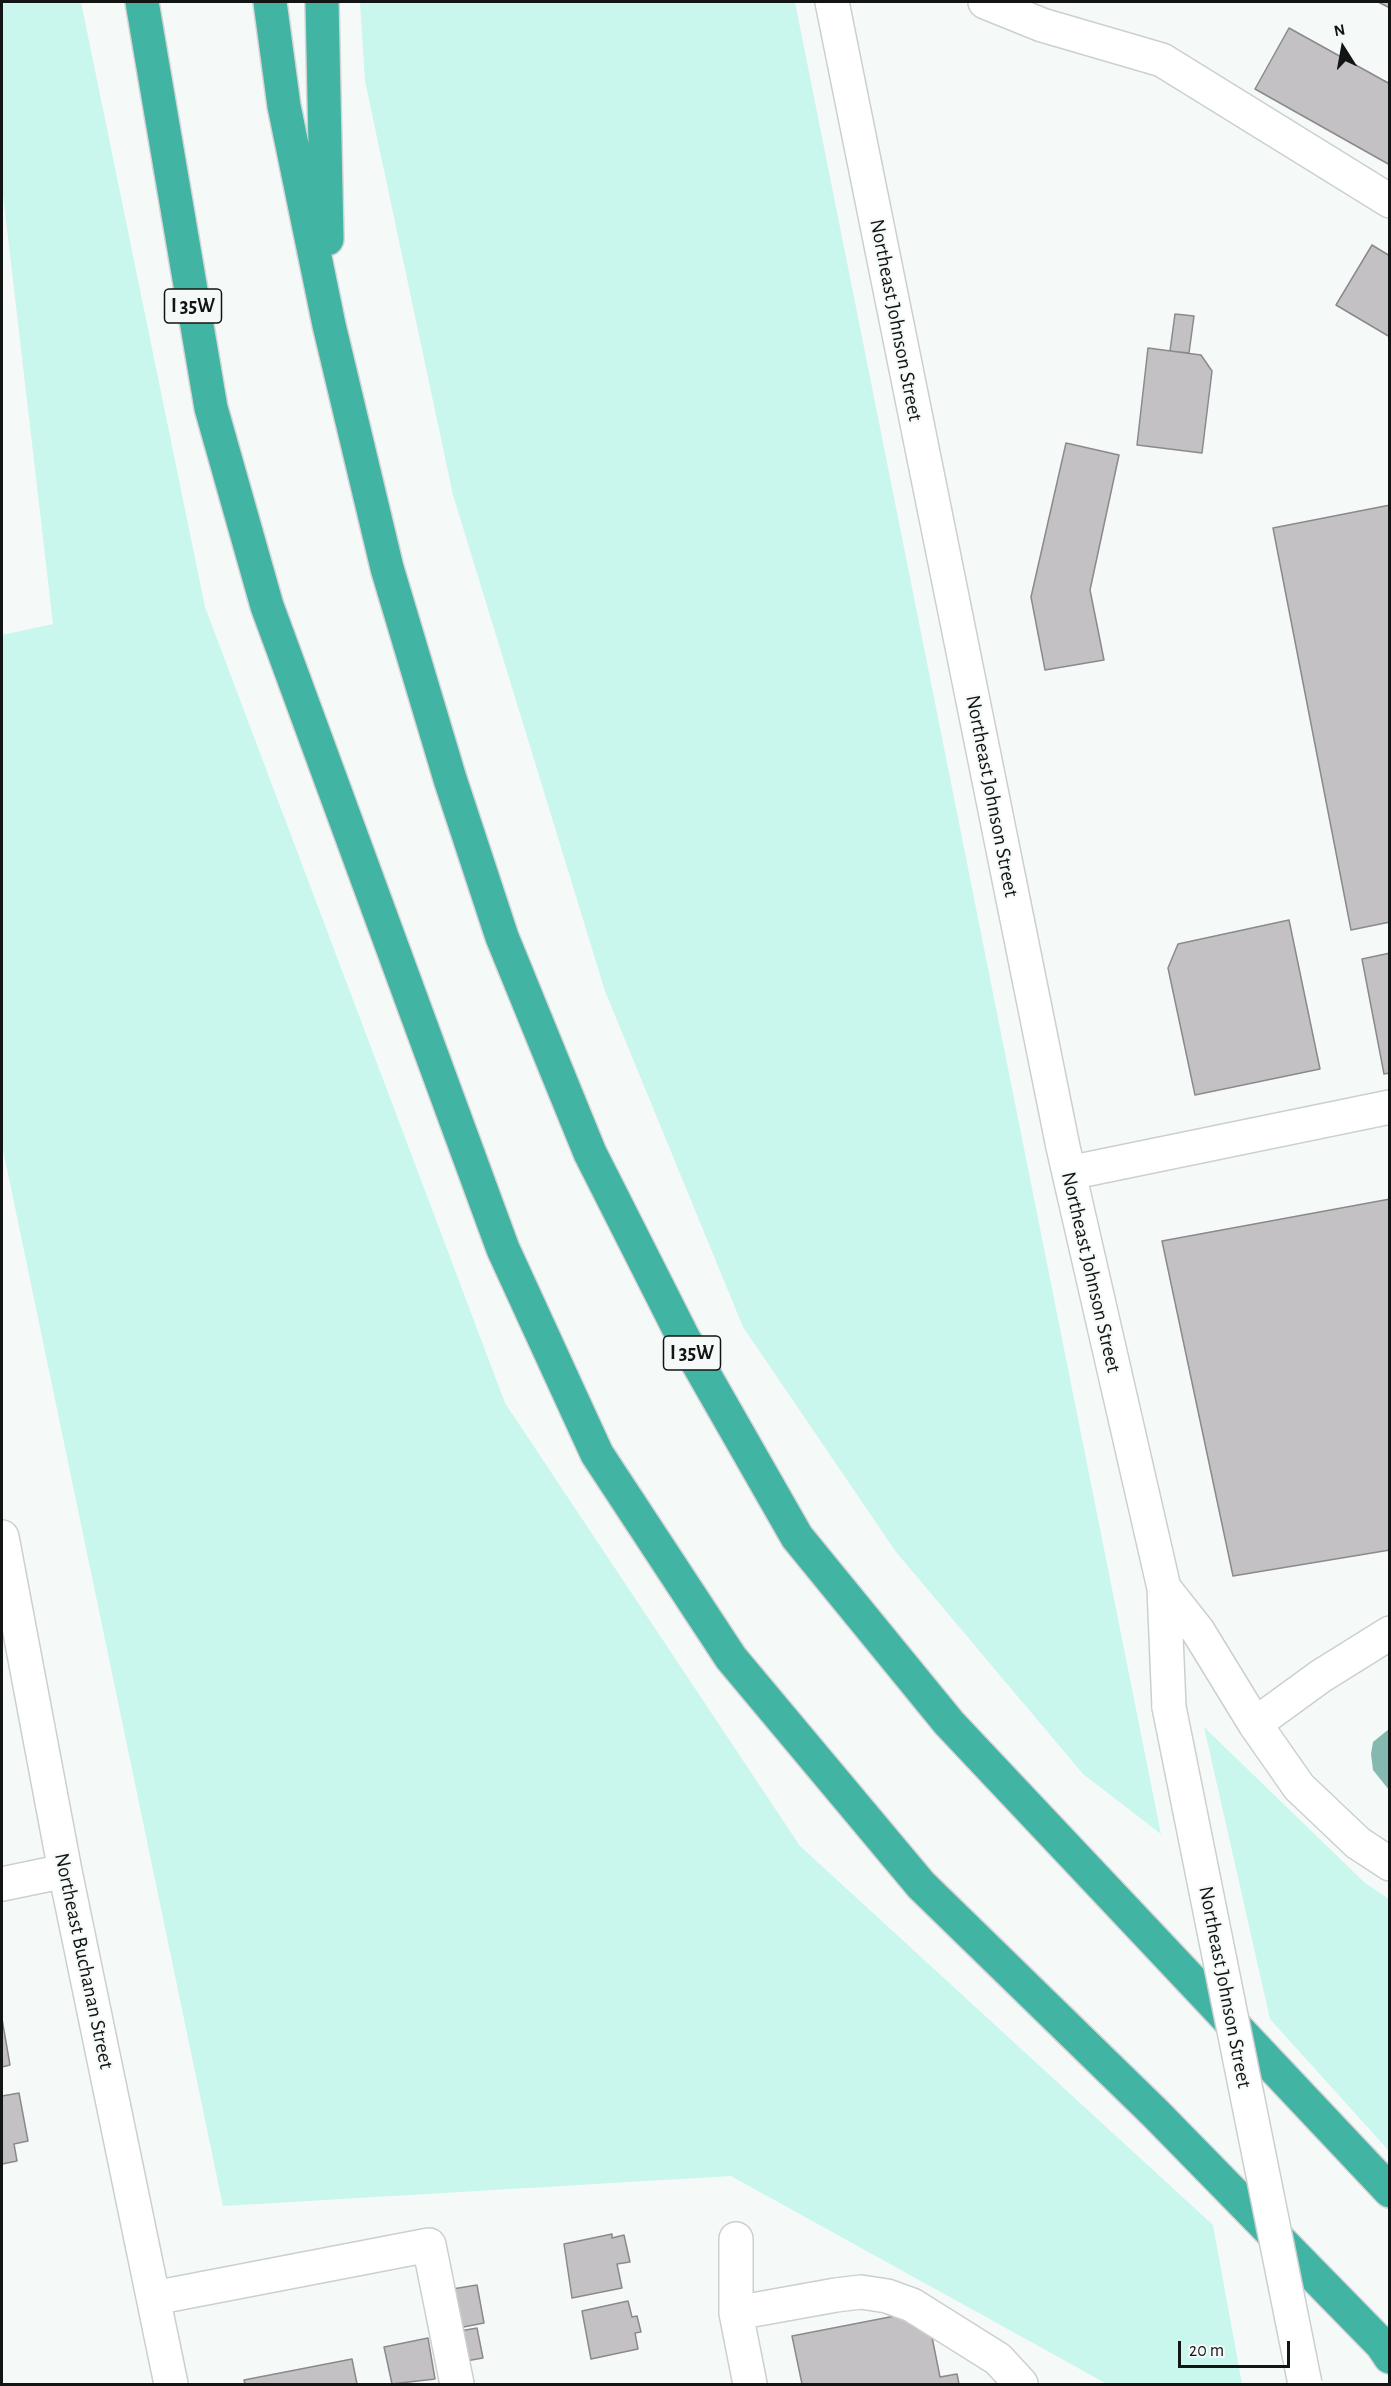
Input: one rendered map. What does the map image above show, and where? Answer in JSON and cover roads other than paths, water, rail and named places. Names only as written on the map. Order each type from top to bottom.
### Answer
[{"type":"highway","name":"I 35W","points":[[142,2],[211,408],[267,606],[503,1250],[597,1454],[731,1658],[921,1885],[1155,2113],[1382,2345],[1389,2357]]},
{"type":"highway","name":"I 35W","points":[[270,2],[284,106],[329,325],[387,568],[450,779],[502,937],[590,1154],[684,1339],[797,1537],[949,1723],[1389,2191]]},
{"type":"highway","points":[[322,2],[329,325]]},
{"type":"street","name":"Northeast Johnson Street","points":[[832,2],[1069,1173],[1164,1588],[1169,1707],[1305,2385]]},
{"type":"street","points":[[985,2],[1042,26],[1162,60],[1389,201]]},
{"type":"street","points":[[1069,1173],[1389,1107]]},
{"type":"street","name":"Northeast Buchanan Street","points":[[2,1537],[65,1871],[171,2385]]},
{"type":"street","name":"Northeast Johnson Street","points":[[1164,1588],[1198,1631],[1255,1724],[1299,1787],[1358,1843],[1389,1864]]},
{"type":"street","points":[[1255,1724],[1321,1676],[1389,1633]]},
{"type":"street","points":[[2,1884],[65,1871]]},
{"type":"street","points":[[736,2239],[736,2313],[750,2385]]},
{"type":"street","points":[[154,2298],[429,2245],[457,2385]]},
{"type":"street","points":[[736,2313],[844,2294],[861,2292],[886,2295],[912,2305],[998,2359],[1021,2385]]}]
